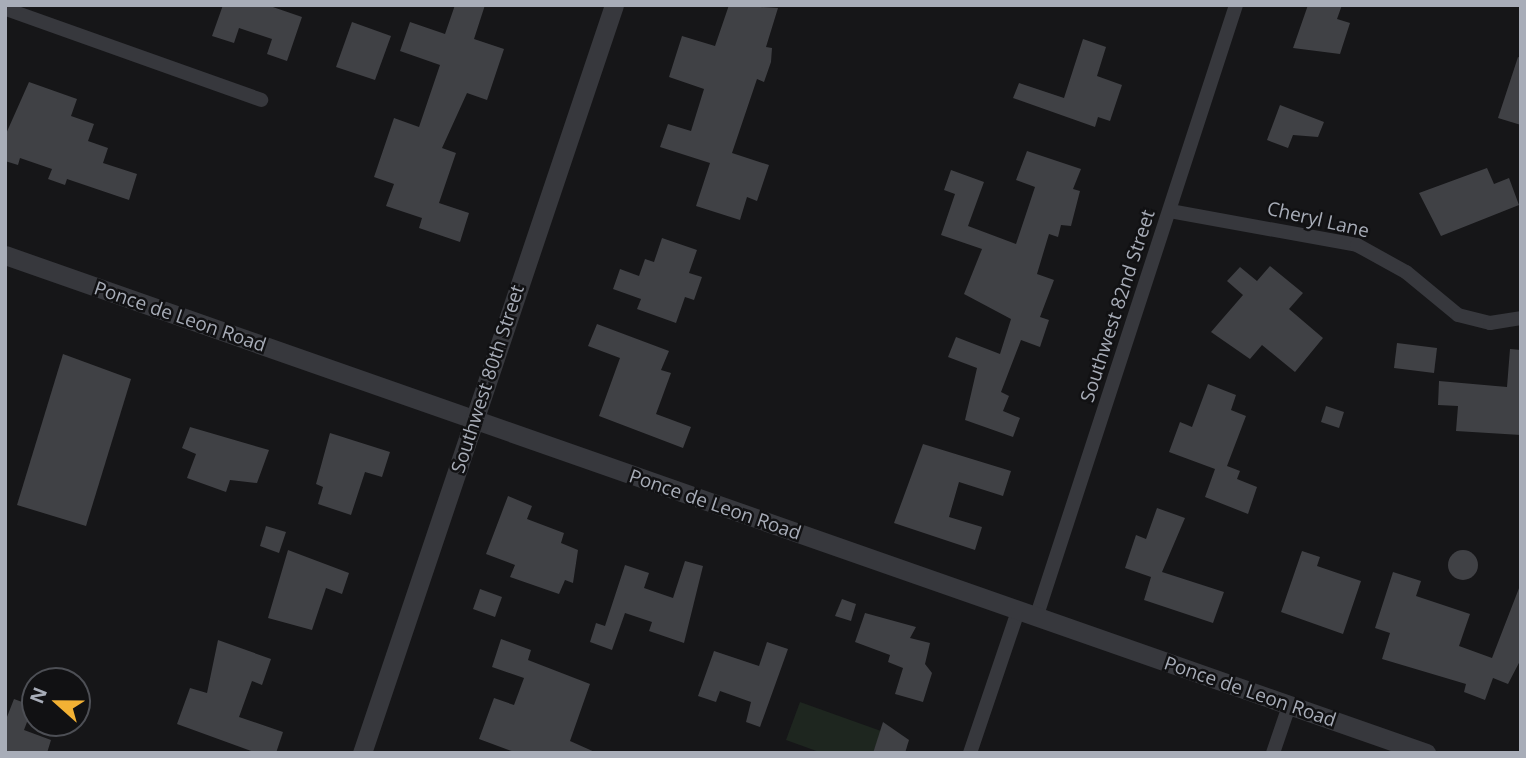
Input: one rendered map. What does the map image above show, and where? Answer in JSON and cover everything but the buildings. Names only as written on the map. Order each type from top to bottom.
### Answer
[{"type":"street","name":"Southwest 80th Street","points":[[362,753],[614,5]]},
{"type":"street","name":"Southwest 82nd Street","points":[[970,753],[1027,615],[1170,211],[1236,5]]},
{"type":"street","points":[[6,8],[261,100]]},
{"type":"street","name":"Cheryl Lane","points":[[1170,211],[1357,245],[1396,265],[1458,315],[1490,323],[1521,318]]},
{"type":"street","name":"Ponce de Leon Road","points":[[5,255],[1426,753]]},
{"type":"street","points":[[1273,753],[1289,706]]},
{"type":"shaded area","points":[[800,702],[881,731],[873,753],[822,753],[786,740]]}]
